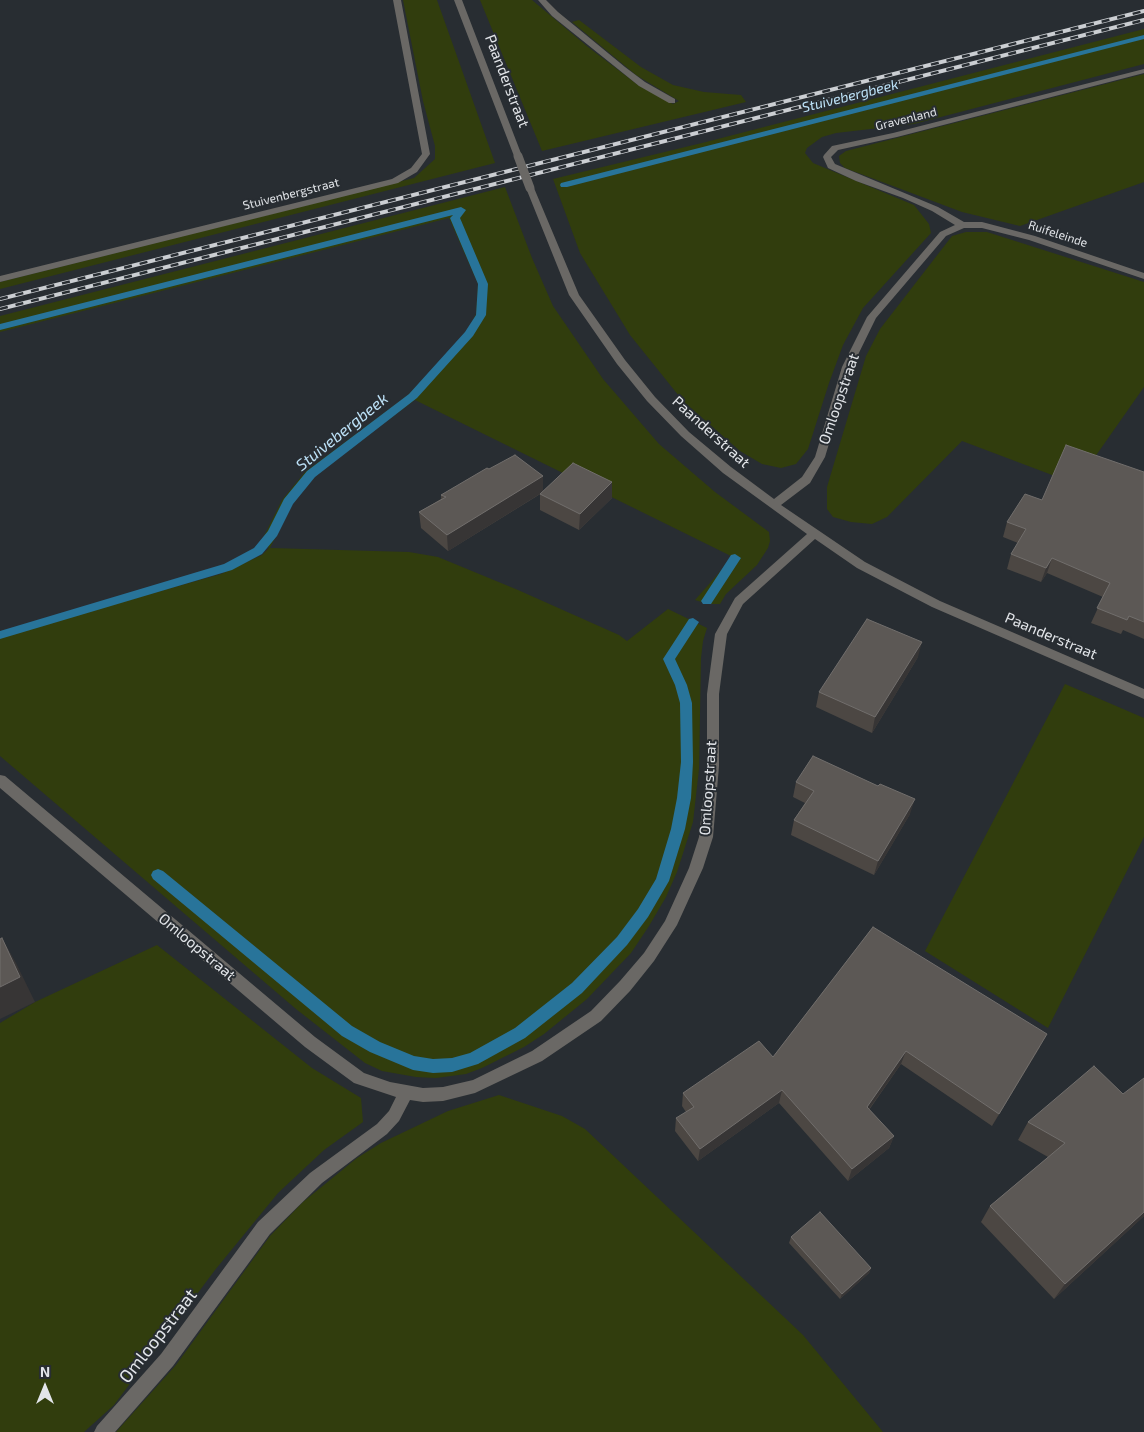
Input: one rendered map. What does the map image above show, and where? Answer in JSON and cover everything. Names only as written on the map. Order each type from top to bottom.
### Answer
[{"type":"street","name":"Stuivenbergstraat","points":[[0,279],[396,181],[414,170],[426,154],[397,0]]},
{"type":"street","name":"Paanderstraat","points":[[458,0],[554,250],[574,295],[621,362],[651,399],[685,434],[727,470],[861,566],[936,604],[1144,694]]},
{"type":"street","points":[[542,0],[622,69],[642,84],[672,101]]},
{"type":"street","name":"Gravenland","points":[[962,225],[935,209],[831,166],[827,157],[835,148],[894,135],[1144,71]]},
{"type":"street","name":"Ruifeleinde","points":[[962,225],[982,225],[1032,238],[1144,276]]},
{"type":"street","name":"Omloopstraat","points":[[774,505],[806,480],[820,457],[847,367],[872,317],[943,234],[962,225]]},
{"type":"street","name":"Omloopstraat","points":[[0,780],[310,1042],[360,1078],[406,1093],[443,1094],[459,1091],[490,1080],[551,1048],[596,1016],[625,986],[649,957],[670,925],[686,894],[706,838],[713,766],[713,694],[717,652],[721,634],[739,601],[814,534]]},
{"type":"street","name":"Omloopstraat","points":[[103,1432],[167,1360],[264,1228],[316,1178],[382,1128],[394,1116],[406,1093]]},
{"type":"green space","points":[[403,0],[437,0],[495,163],[0,289],[0,282],[414,178],[435,159],[435,146],[423,101]]},
{"type":"green space","points":[[480,0],[532,0],[588,47],[638,85],[673,104],[679,101],[636,75],[572,22],[579,20],[641,67],[673,85],[704,92],[741,95],[746,102],[542,151]]},
{"type":"green space","points":[[1144,29],[1144,64],[914,124],[836,133],[822,137],[807,148],[805,153],[813,163],[914,205],[929,224],[931,233],[863,308],[843,345],[808,449],[796,464],[781,468],[762,464],[740,451],[683,401],[630,335],[580,253],[553,179],[706,142]]},
{"type":"green space","points":[[1144,74],[1144,182],[1020,226],[962,212],[845,168],[840,163],[839,156],[846,151]]},
{"type":"green space","points":[[505,187],[532,258],[553,306],[603,379],[659,444],[715,492],[769,532],[770,541],[768,548],[757,565],[726,594],[720,604],[708,604],[695,600],[733,557],[415,400],[312,476],[293,502],[270,548],[409,552],[438,557],[518,590],[619,635],[627,641],[668,609],[707,628],[701,658],[699,769],[693,822],[677,872],[666,897],[649,926],[631,953],[587,999],[544,1034],[524,1047],[466,1074],[436,1078],[416,1077],[382,1071],[365,1063],[296,1009],[0,756],[0,638],[221,574],[262,555],[269,548],[262,540],[282,500],[305,472],[408,395],[466,334],[476,314],[478,284],[449,218],[0,332],[0,316]]},
{"type":"green space","points":[[966,232],[987,232],[1144,282],[1144,387],[1076,484],[962,441],[887,517],[872,524],[851,522],[833,517],[827,509],[827,487],[866,356],[880,329],[952,236]]},
{"type":"green space","points":[[1065,684],[1144,718],[1144,837],[1048,1028],[925,951]]},
{"type":"green space","points":[[157,945],[312,1068],[361,1098],[363,1122],[324,1150],[278,1193],[215,1270],[114,1405],[84,1432],[0,1432],[0,1023],[35,1002]]},
{"type":"green space","points":[[499,1095],[562,1116],[585,1129],[803,1335],[883,1432],[116,1432],[176,1365],[270,1236],[303,1202],[357,1158],[381,1143],[448,1111]]},
{"type":"building","points":[[1066,445],[1144,472],[1144,622],[1129,616],[1127,620],[1097,608],[1110,583],[1052,558],[1046,568],[1011,554],[1026,529],[1007,522],[1025,494],[1042,500]]},
{"type":"building","points":[[515,455],[543,476],[447,535],[419,512],[446,497],[441,495],[487,468],[489,469]]},
{"type":"building","points":[[573,463],[612,482],[580,514],[540,494]]},
{"type":"building","points":[[867,619],[922,642],[875,717],[819,692]]},
{"type":"building","points":[[813,756],[878,786],[880,784],[915,799],[878,861],[794,820],[814,791],[796,782]]},
{"type":"building","points":[[873,927],[1047,1034],[999,1114],[906,1051],[867,1107],[894,1136],[852,1169],[782,1090],[700,1149],[676,1118],[694,1107],[683,1093],[759,1041],[773,1057]]},
{"type":"building","points":[[2,938],[20,977],[0,987],[0,939]]},
{"type":"building","points":[[1094,1066],[1123,1094],[1144,1078],[1144,1212],[1065,1284],[990,1206],[1065,1143],[1028,1122]]},
{"type":"building","points":[[820,1212],[871,1268],[842,1294],[791,1237]]},
{"type":"waterway","name":"Stuivebergbeek","points":[[564,185],[1144,37]]},
{"type":"waterway","name":"Stuivebergbeek","points":[[0,327],[461,210],[455,218],[483,284],[481,315],[469,334],[413,396],[311,474],[288,502],[273,533],[258,551],[228,567],[0,635]]},
{"type":"waterway","points":[[707,601],[735,558]]},
{"type":"waterway","points":[[158,875],[347,1031],[375,1047],[413,1063],[433,1066],[452,1065],[473,1059],[520,1033],[577,988],[622,941],[643,913],[662,881],[678,829],[684,798],[687,762],[686,703],[681,685],[669,659],[693,622]]},
{"type":"railway","points":[[0,299],[1144,11]]},
{"type":"railway","points":[[0,309],[1144,20]]}]
